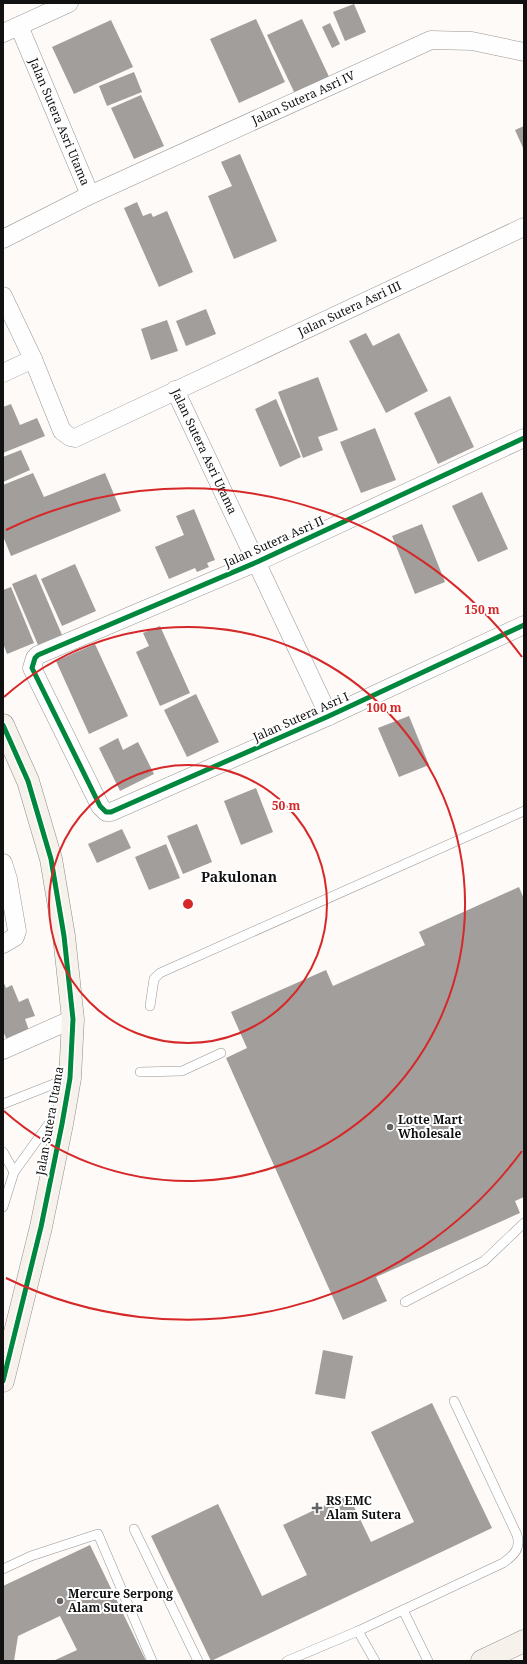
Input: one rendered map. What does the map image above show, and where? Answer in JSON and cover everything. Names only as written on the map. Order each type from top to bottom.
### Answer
[{"type":"street","points":[[11,30],[69,3]]},
{"type":"street","name":"Jalan Sutera Asri Utama","points":[[3,239],[90,195],[11,30]]},
{"type":"street","name":"Jalan Sutera Asri IV","points":[[90,195],[431,40],[472,40],[524,52]]},
{"type":"street","name":"Jalan Sutera Asri III","points":[[175,390],[524,227]]},
{"type":"street","name":"Jalan Sutera Asri Utama","points":[[3,296],[10,328],[33,359],[62,431],[70,437],[79,437],[175,390],[329,716]]},
{"type":"street","points":[[3,373],[33,359]]},
{"type":"street","name":"Jalan Sutera Asri II","points":[[106,812],[100,806],[34,673],[33,663],[38,655],[257,562],[524,438]]},
{"type":"street","name":"Jalan Sutera Asri I","points":[[106,812],[116,811],[329,716],[524,625]]},
{"type":"street","name":"Jalan Sutera Utama","points":[[3,725],[28,781],[51,858],[64,936],[73,1020],[70,1078],[62,1121],[41,1227],[3,1381]]},
{"type":"street","points":[[3,863],[8,879],[17,931],[15,937],[3,944]]},
{"type":"street","points":[[3,1050],[73,1020]]},
{"type":"street","points":[[482,1661],[524,1641]]},
{"type":"lane","points":[[150,1006],[154,979],[160,973],[524,811]]},
{"type":"lane","points":[[140,1072],[182,1071],[221,1053]]},
{"type":"lane","points":[[3,1104],[70,1078]]},
{"type":"lane","points":[[35,1144],[47,1119],[62,1121]]},
{"type":"lane","points":[[3,1207],[14,1172],[47,1131],[62,1121]]},
{"type":"lane","points":[[3,1152],[14,1172]]},
{"type":"lane","points":[[405,1302],[484,1261],[524,1223]]},
{"type":"lane","points":[[287,1661],[358,1631],[504,1563],[514,1555],[518,1548],[517,1535],[454,1401]]},
{"type":"lane","points":[[134,1529],[198,1661]]},
{"type":"lane","points":[[3,1569],[31,1556],[98,1534],[152,1661]]},
{"type":"lane","points":[[403,1610],[428,1661]]},
{"type":"lane","points":[[358,1631],[375,1661]]},
{"type":"building","points":[[354,4],[366,32],[345,41],[333,12]]},
{"type":"building","points":[[256,19],[285,82],[239,103],[210,39]]},
{"type":"building","points":[[302,19],[331,81],[296,96],[267,35]]},
{"type":"building","points":[[111,20],[133,67],[74,94],[52,47]]},
{"type":"building","points":[[330,23],[340,44],[332,48],[322,27]]},
{"type":"building","points":[[134,72],[142,92],[107,106],[99,86]]},
{"type":"building","points":[[141,95],[164,146],[134,159],[111,108]]},
{"type":"building","points":[[524,126],[524,150],[515,130]]},
{"type":"building","points":[[240,154],[277,241],[234,259],[208,196],[232,186],[221,162]]},
{"type":"building","points":[[137,202],[143,216],[151,213],[153,217],[167,211],[193,272],[159,287],[124,208]]},
{"type":"building","points":[[206,309],[216,334],[186,346],[176,321]]},
{"type":"building","points":[[167,320],[178,351],[151,360],[141,329]]},
{"type":"building","points":[[366,333],[373,346],[399,333],[428,391],[386,413],[349,341]]},
{"type":"building","points":[[318,377],[338,430],[318,437],[323,450],[303,458],[278,392]]},
{"type":"building","points":[[450,396],[474,447],[438,464],[414,413]]},
{"type":"building","points":[[276,399],[301,457],[280,467],[255,409]]},
{"type":"building","points":[[11,404],[20,425],[37,418],[45,436],[3,453],[3,407]]},
{"type":"building","points":[[375,428],[396,480],[361,493],[340,442]]},
{"type":"building","points":[[21,450],[30,470],[3,482],[3,457]]},
{"type":"building","points":[[33,473],[44,497],[105,473],[121,511],[11,556],[3,536],[3,485]]},
{"type":"building","points":[[482,492],[508,549],[478,562],[452,506]]},
{"type":"building","points":[[194,509],[215,560],[207,563],[209,567],[197,572],[195,568],[169,579],[155,547],[184,535],[176,516]]},
{"type":"building","points":[[422,524],[445,582],[415,594],[392,536]]},
{"type":"building","points":[[75,564],[96,611],[62,626],[41,579]]},
{"type":"building","points":[[36,574],[62,635],[38,645],[12,584]]},
{"type":"building","points":[[11,587],[34,643],[7,654],[3,643],[3,590]]},
{"type":"building","points":[[160,626],[190,693],[160,706],[136,652],[149,646],[143,633]]},
{"type":"building","points":[[95,644],[128,716],[89,734],[56,661]]},
{"type":"building","points":[[196,694],[219,742],[187,757],[164,710]]},
{"type":"building","points":[[409,716],[429,765],[399,777],[378,728]]},
{"type":"building","points":[[118,738],[123,750],[138,742],[154,774],[120,791],[99,748]]},
{"type":"building","points":[[256,788],[273,832],[241,845],[224,801]]},
{"type":"building","points":[[197,824],[212,862],[183,874],[167,836]]},
{"type":"building","points":[[122,829],[131,848],[97,863],[88,844]]},
{"type":"building","points":[[166,844],[180,878],[149,890],[135,857]]},
{"type":"building","name":"Lotte Mart Wholesale","points":[[519,887],[524,899],[524,1197],[515,1201],[520,1213],[376,1277],[387,1301],[343,1320],[226,1058],[247,1048],[231,1012],[326,970],[333,986],[425,945],[419,932]]},
{"type":"building","points":[[3,981],[6,988],[12,985],[19,1002],[28,998],[35,1016],[25,1019],[31,1036],[9,1045],[3,1031]]},
{"type":"building","points":[[323,1350],[353,1356],[345,1399],[315,1394]]},
{"type":"building","points":[[432,1403],[492,1528],[211,1661],[151,1536],[218,1504],[262,1596],[307,1575],[283,1525],[348,1494],[371,1542],[414,1522],[371,1432]]},
{"type":"building","name":"Mercure Serpong Alam Sutera","points":[[90,1545],[146,1661],[53,1661],[77,1650],[60,1616],[18,1636],[14,1661],[3,1661],[3,1586]]},
{"type":"cycle path","points":[[524,438],[257,562],[38,655],[35,658],[32,668],[100,806],[106,812],[111,812],[329,716],[524,625]]},
{"type":"cycle path","points":[[3,725],[28,781],[51,859],[64,936],[73,1019],[70,1078],[62,1124],[41,1227],[3,1381]]},
{"type":"place","name":"Lotte Mart Wholesale","points":[[390,1127]]},
{"type":"place","name":"RS EMC Alam Sutera","points":[[317,1508]]},
{"type":"place","name":"Mercure Serpong Alam Sutera","points":[[60,1601]]},
{"type":"district","name":"Pakulonan","points":[[239,877]]}]
